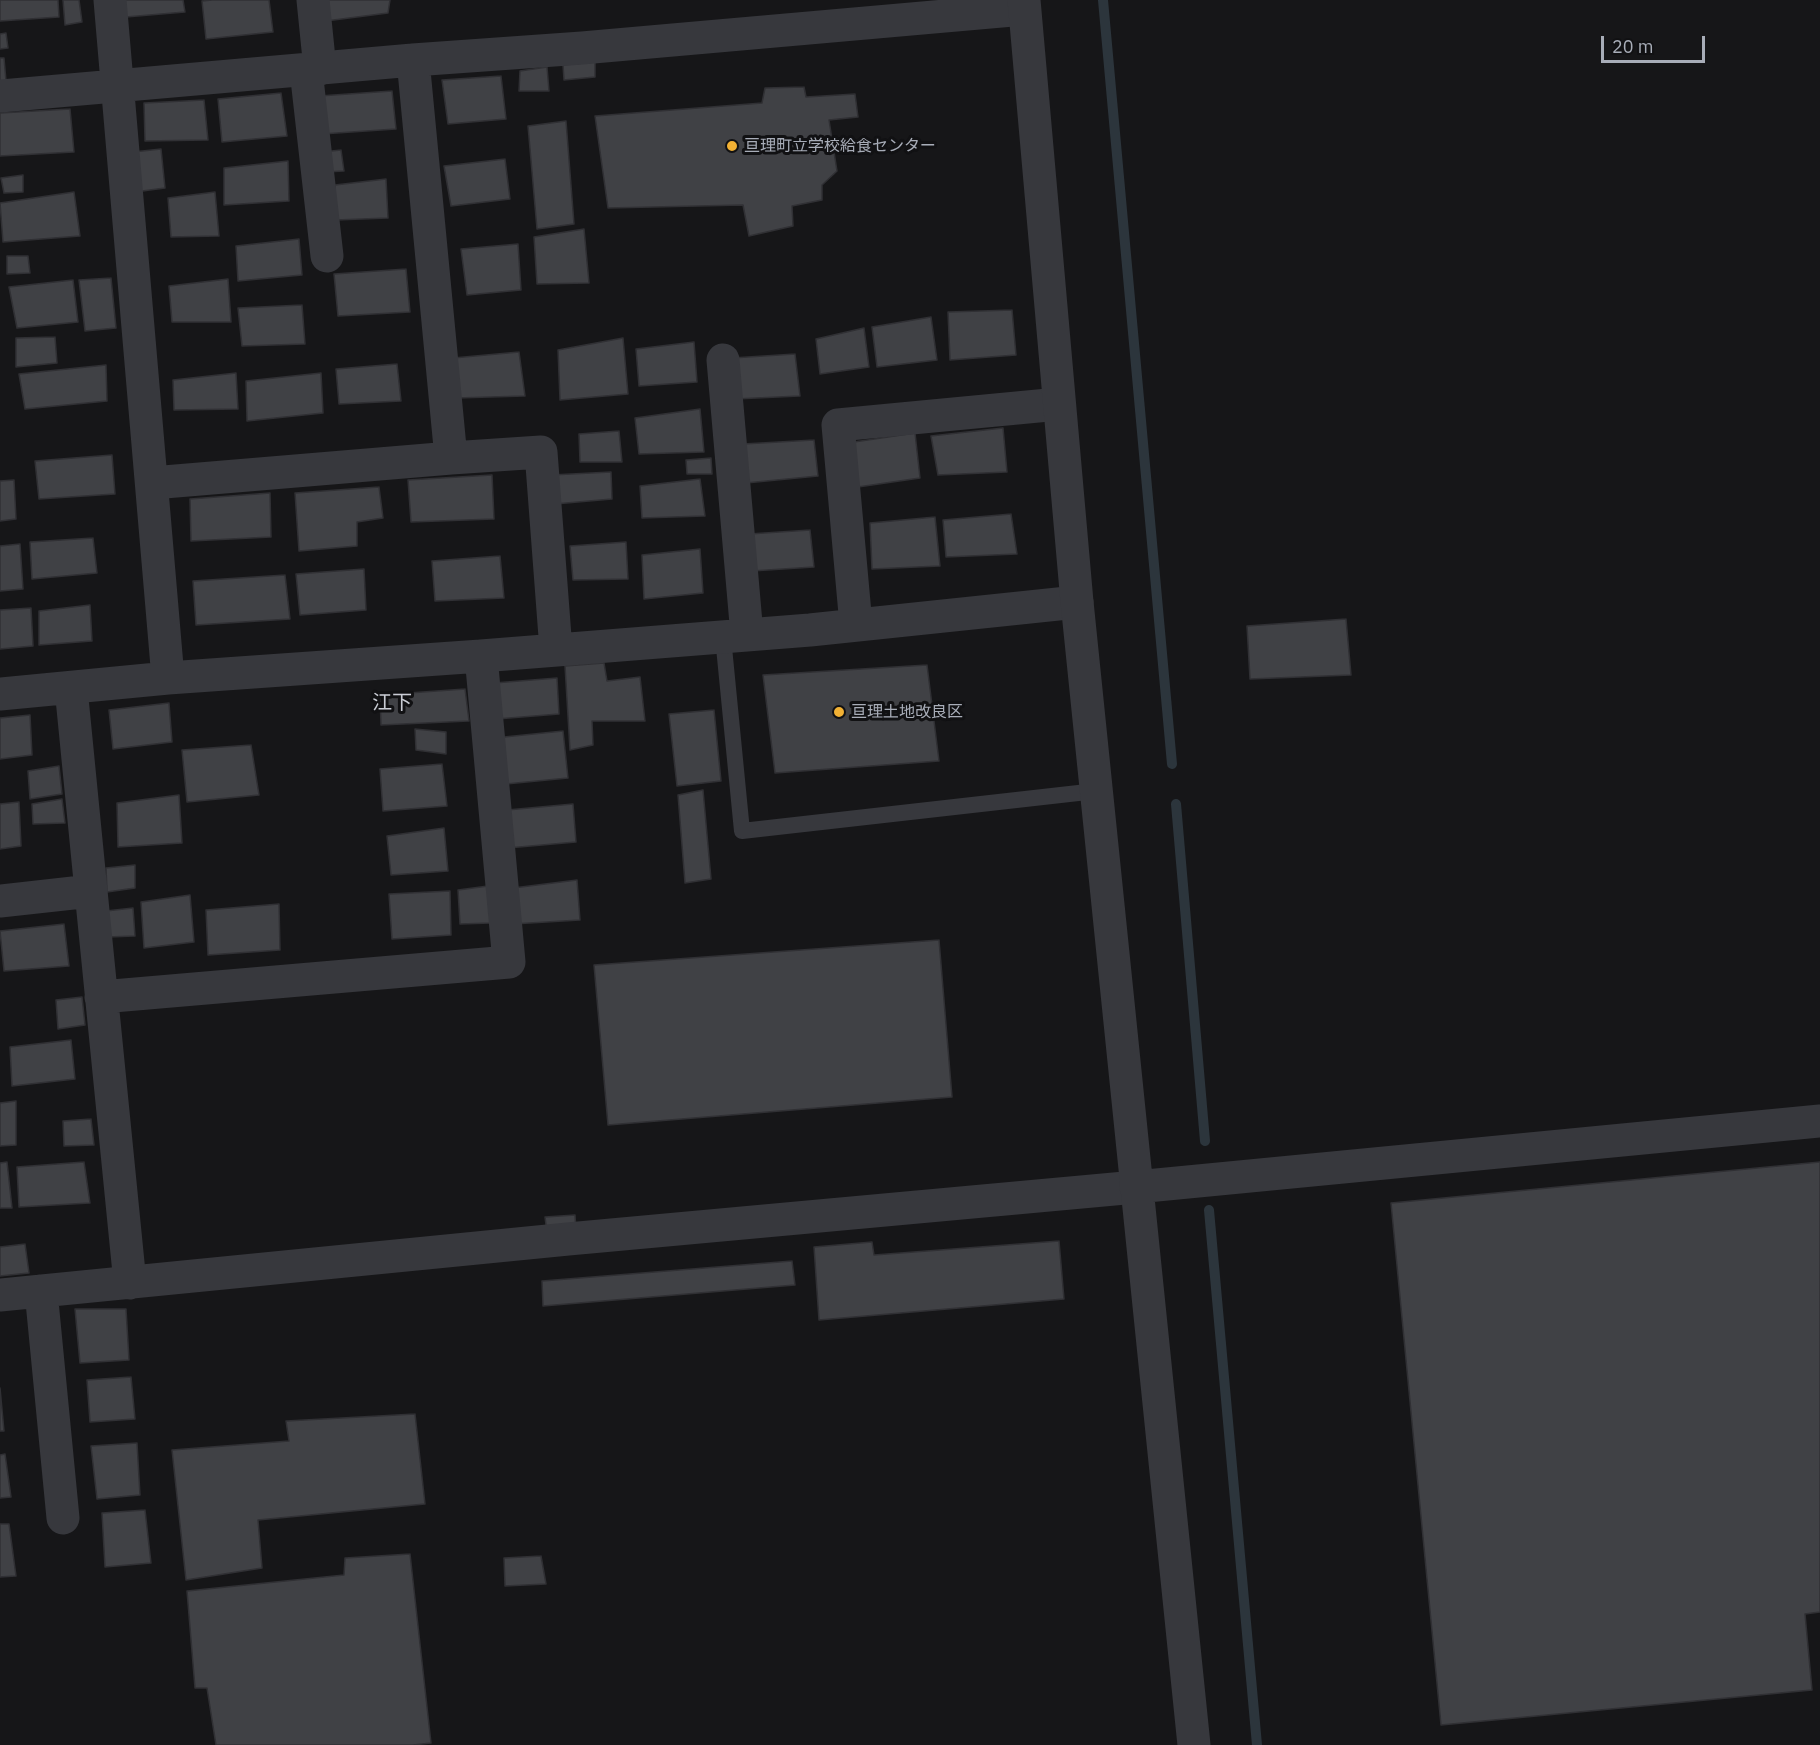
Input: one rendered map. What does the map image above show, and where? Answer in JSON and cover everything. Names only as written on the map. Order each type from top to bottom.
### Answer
[{"type":"street","points":[[110,0],[168,678]]},
{"type":"street","points":[[313,0],[313,69],[327,256]]},
{"type":"street","points":[[0,96],[413,60],[582,48],[1024,5],[1077,602],[1194,1745]]},
{"type":"street","points":[[413,60],[451,458]]},
{"type":"street","points":[[723,360],[735,636]]},
{"type":"street","points":[[856,625],[838,425],[1059,404]]},
{"type":"street","points":[[152,483],[541,452],[556,650]]},
{"type":"street","points":[[0,694],[168,678],[735,636],[1077,602]]},
{"type":"street","points":[[101,997],[510,962],[482,656]]},
{"type":"street","points":[[71,688],[130,1282]]},
{"type":"street","points":[[0,901],[91,891]]},
{"type":"street","points":[[0,1295],[1820,1121]]},
{"type":"street","points":[[41,1291],[63,1518]]},
{"type":"lane","points":[[735,636],[742,831],[1096,791]]},
{"type":"building","points":[[0,0],[58,0],[59,17],[0,21]]},
{"type":"building","points":[[63,0],[79,0],[82,22],[65,25]]},
{"type":"building","points":[[125,0],[183,0],[185,12],[126,17]]},
{"type":"building","points":[[269,0],[273,32],[206,39],[202,1]]},
{"type":"building","points":[[324,0],[390,0],[388,13],[326,21]]},
{"type":"building","points":[[6,33],[8,48],[0,49],[0,34]]},
{"type":"building","points":[[0,58],[4,58],[6,81],[0,81]]},
{"type":"building","points":[[595,62],[595,77],[564,80],[563,65]]},
{"type":"building","points":[[547,67],[549,91],[519,91],[520,71]]},
{"type":"building","points":[[501,76],[506,119],[448,124],[442,80]]},
{"type":"building","points":[[804,87],[806,97],[855,94],[858,117],[829,120],[837,171],[822,185],[822,200],[792,206],[793,226],[749,236],[743,205],[608,208],[595,116],[762,103],[765,88]]},
{"type":"building","points":[[392,91],[396,129],[322,134],[319,96]]},
{"type":"building","points":[[281,93],[287,136],[222,142],[218,99]]},
{"type":"building","points":[[204,100],[208,140],[145,141],[144,103]]},
{"type":"building","points":[[70,109],[74,152],[0,156],[0,113]]},
{"type":"building","points":[[566,121],[574,224],[537,229],[528,126]]},
{"type":"building","points":[[161,149],[165,188],[135,192],[133,152]]},
{"type":"building","points":[[341,150],[344,171],[325,172],[322,152]]},
{"type":"building","points":[[505,159],[510,199],[451,206],[444,166]]},
{"type":"building","points":[[288,161],[289,201],[224,205],[224,168]]},
{"type":"building","points":[[23,175],[23,192],[4,193],[1,178]]},
{"type":"building","points":[[386,179],[388,218],[336,220],[335,185]]},
{"type":"building","points":[[74,192],[80,236],[3,242],[0,203]]},
{"type":"building","points":[[215,192],[219,236],[171,237],[168,198]]},
{"type":"building","points":[[584,229],[589,283],[537,284],[534,237]]},
{"type":"building","points":[[299,239],[302,275],[238,281],[236,246]]},
{"type":"building","points":[[518,244],[521,290],[467,295],[461,249]]},
{"type":"building","points":[[7,256],[28,256],[30,273],[7,274]]},
{"type":"building","points":[[406,269],[410,312],[338,316],[334,274]]},
{"type":"building","points":[[111,278],[116,328],[85,331],[79,280]]},
{"type":"building","points":[[228,279],[231,322],[172,322],[169,286]]},
{"type":"building","points":[[73,280],[78,322],[17,328],[9,287]]},
{"type":"building","points":[[302,305],[305,344],[242,346],[238,308]]},
{"type":"building","points":[[1012,310],[1016,355],[950,360],[948,312]]},
{"type":"building","points":[[931,317],[937,360],[877,367],[872,327]]},
{"type":"building","points":[[864,328],[869,367],[820,374],[816,339]]},
{"type":"building","points":[[55,337],[57,363],[16,367],[16,338]]},
{"type":"building","points":[[623,338],[628,394],[560,400],[558,350]]},
{"type":"building","points":[[694,342],[697,382],[639,386],[636,349]]},
{"type":"building","points":[[519,352],[525,396],[456,398],[453,358]]},
{"type":"building","points":[[795,354],[800,396],[735,399],[732,358]]},
{"type":"building","points":[[397,364],[401,401],[339,404],[336,369]]},
{"type":"building","points":[[106,365],[107,401],[25,409],[19,374]]},
{"type":"building","points":[[236,373],[238,409],[174,410],[173,380]]},
{"type":"building","points":[[321,373],[323,413],[247,421],[246,381]]},
{"type":"building","points":[[700,409],[704,452],[639,454],[635,418]]},
{"type":"building","points":[[1003,428],[1007,472],[938,475],[931,436]]},
{"type":"building","points":[[619,431],[622,462],[580,462],[579,434]]},
{"type":"building","points":[[915,433],[920,478],[858,487],[854,442]]},
{"type":"building","points":[[814,440],[818,476],[746,483],[743,444]]},
{"type":"building","points":[[112,455],[115,494],[39,499],[35,461]]},
{"type":"building","points":[[711,458],[712,474],[687,474],[686,460]]},
{"type":"building","points":[[611,472],[612,499],[555,504],[551,475]]},
{"type":"building","points":[[492,475],[494,519],[411,522],[408,480]]},
{"type":"building","points":[[700,479],[705,516],[642,518],[640,486]]},
{"type":"building","points":[[14,480],[16,519],[0,521],[0,481]]},
{"type":"building","points":[[379,487],[383,518],[357,522],[357,546],[299,551],[295,493]]},
{"type":"building","points":[[270,493],[271,537],[191,541],[190,499]]},
{"type":"building","points":[[1011,514],[1017,554],[946,557],[943,520]]},
{"type":"building","points":[[935,517],[940,566],[872,569],[870,523]]},
{"type":"building","points":[[810,530],[814,567],[752,571],[749,534]]},
{"type":"building","points":[[93,538],[97,573],[32,579],[30,542]]},
{"type":"building","points":[[626,542],[628,579],[573,580],[570,546]]},
{"type":"building","points":[[20,544],[23,589],[0,591],[0,546]]},
{"type":"building","points":[[700,549],[703,593],[644,599],[642,555]]},
{"type":"building","points":[[500,556],[504,598],[435,601],[432,561]]},
{"type":"building","points":[[364,569],[366,610],[300,615],[296,574]]},
{"type":"building","points":[[285,575],[290,619],[196,625],[193,581]]},
{"type":"building","points":[[90,605],[92,641],[39,645],[39,611]]},
{"type":"building","points":[[31,608],[33,646],[0,649],[0,610]]},
{"type":"building","points":[[1346,619],[1351,675],[1250,679],[1247,626]]},
{"type":"building","points":[[604,663],[607,681],[640,677],[645,721],[592,721],[593,745],[570,750],[565,666]]},
{"type":"building","points":[[927,665],[939,761],[775,773],[763,675]]},
{"type":"building","points":[[557,678],[559,714],[497,719],[494,683]]},
{"type":"building","points":[[465,689],[469,721],[381,725],[380,695]]},
{"type":"building","points":[[169,703],[172,742],[113,749],[109,710]]},
{"type":"building","points":[[714,710],[721,781],[677,786],[669,714]]},
{"type":"building","points":[[30,715],[32,755],[0,759],[0,718]]},
{"type":"building","points":[[415,729],[446,732],[446,754],[416,750]]},
{"type":"building","points":[[563,731],[568,778],[506,784],[504,737]]},
{"type":"building","points":[[251,745],[259,795],[187,802],[182,750]]},
{"type":"building","points":[[442,764],[447,806],[383,811],[380,769]]},
{"type":"building","points":[[59,766],[62,794],[30,799],[28,771]]},
{"type":"building","points":[[703,790],[711,879],[685,883],[678,795]]},
{"type":"building","points":[[179,795],[182,843],[118,847],[117,803]]},
{"type":"building","points":[[62,799],[65,823],[33,824],[32,804]]},
{"type":"building","points":[[19,802],[21,846],[0,849],[0,804]]},
{"type":"building","points":[[573,804],[576,842],[508,848],[507,810]]},
{"type":"building","points":[[444,828],[448,871],[391,875],[387,836]]},
{"type":"building","points":[[135,865],[135,888],[107,892],[106,868]]},
{"type":"building","points":[[577,880],[580,920],[513,924],[513,888]]},
{"type":"building","points":[[488,886],[491,923],[460,924],[458,890]]},
{"type":"building","points":[[450,891],[451,935],[392,939],[389,894]]},
{"type":"building","points":[[190,895],[194,942],[144,948],[141,902]]},
{"type":"building","points":[[279,904],[280,950],[208,955],[206,910]]},
{"type":"building","points":[[133,908],[135,936],[108,937],[106,911]]},
{"type":"building","points":[[64,924],[69,966],[4,971],[0,931]]},
{"type":"building","points":[[939,940],[952,1097],[608,1125],[594,965]]},
{"type":"building","points":[[82,997],[85,1025],[58,1029],[56,1000]]},
{"type":"building","points":[[71,1040],[75,1079],[12,1086],[10,1047]]},
{"type":"building","points":[[16,1101],[16,1145],[0,1146],[0,1103]]},
{"type":"building","points":[[91,1119],[94,1145],[64,1146],[63,1121]]},
{"type":"building","points":[[7,1162],[12,1208],[0,1208],[0,1163]]},
{"type":"building","points":[[84,1162],[90,1203],[19,1207],[17,1167]]},
{"type":"building","points":[[1820,1162],[1820,1612],[1805,1614],[1812,1690],[1441,1725],[1391,1203]]},
{"type":"building","points":[[575,1215],[576,1231],[547,1233],[545,1217]]},
{"type":"building","points":[[1059,1241],[1064,1299],[819,1320],[814,1247],[872,1242],[874,1255]]},
{"type":"building","points":[[25,1244],[29,1273],[0,1276],[0,1247]]},
{"type":"building","points":[[792,1261],[795,1285],[543,1306],[542,1281]]},
{"type":"building","points":[[75,1309],[126,1309],[129,1360],[80,1363]]},
{"type":"building","points":[[131,1377],[135,1419],[90,1422],[87,1380]]},
{"type":"building","points":[[0,1388],[4,1431],[0,1431]]},
{"type":"building","points":[[415,1414],[425,1504],[258,1520],[262,1568],[186,1580],[172,1450],[289,1441],[286,1421]]},
{"type":"building","points":[[137,1443],[140,1495],[97,1499],[91,1446]]},
{"type":"building","points":[[5,1454],[11,1497],[0,1498],[0,1455]]},
{"type":"building","points":[[145,1510],[151,1563],[105,1567],[102,1513]]},
{"type":"building","points":[[0,1524],[9,1524],[16,1576],[0,1577]]},
{"type":"building","points":[[410,1554],[431,1743],[413,1745],[216,1745],[207,1688],[195,1688],[187,1591],[344,1575],[345,1558]]},
{"type":"building","points":[[541,1556],[546,1584],[505,1586],[504,1558]]},
{"type":"waterway","points":[[1103,0],[1172,764]]},
{"type":"waterway","points":[[1176,804],[1205,1141]]},
{"type":"waterway","points":[[1209,1210],[1257,1745]]},
{"type":"place","name":"亘理町立学校給食センター","points":[[732,146]]},
{"type":"place","name":"亘理土地改良区","points":[[839,712]]},
{"type":"district","name":"江下","points":[[392,703]]}]
